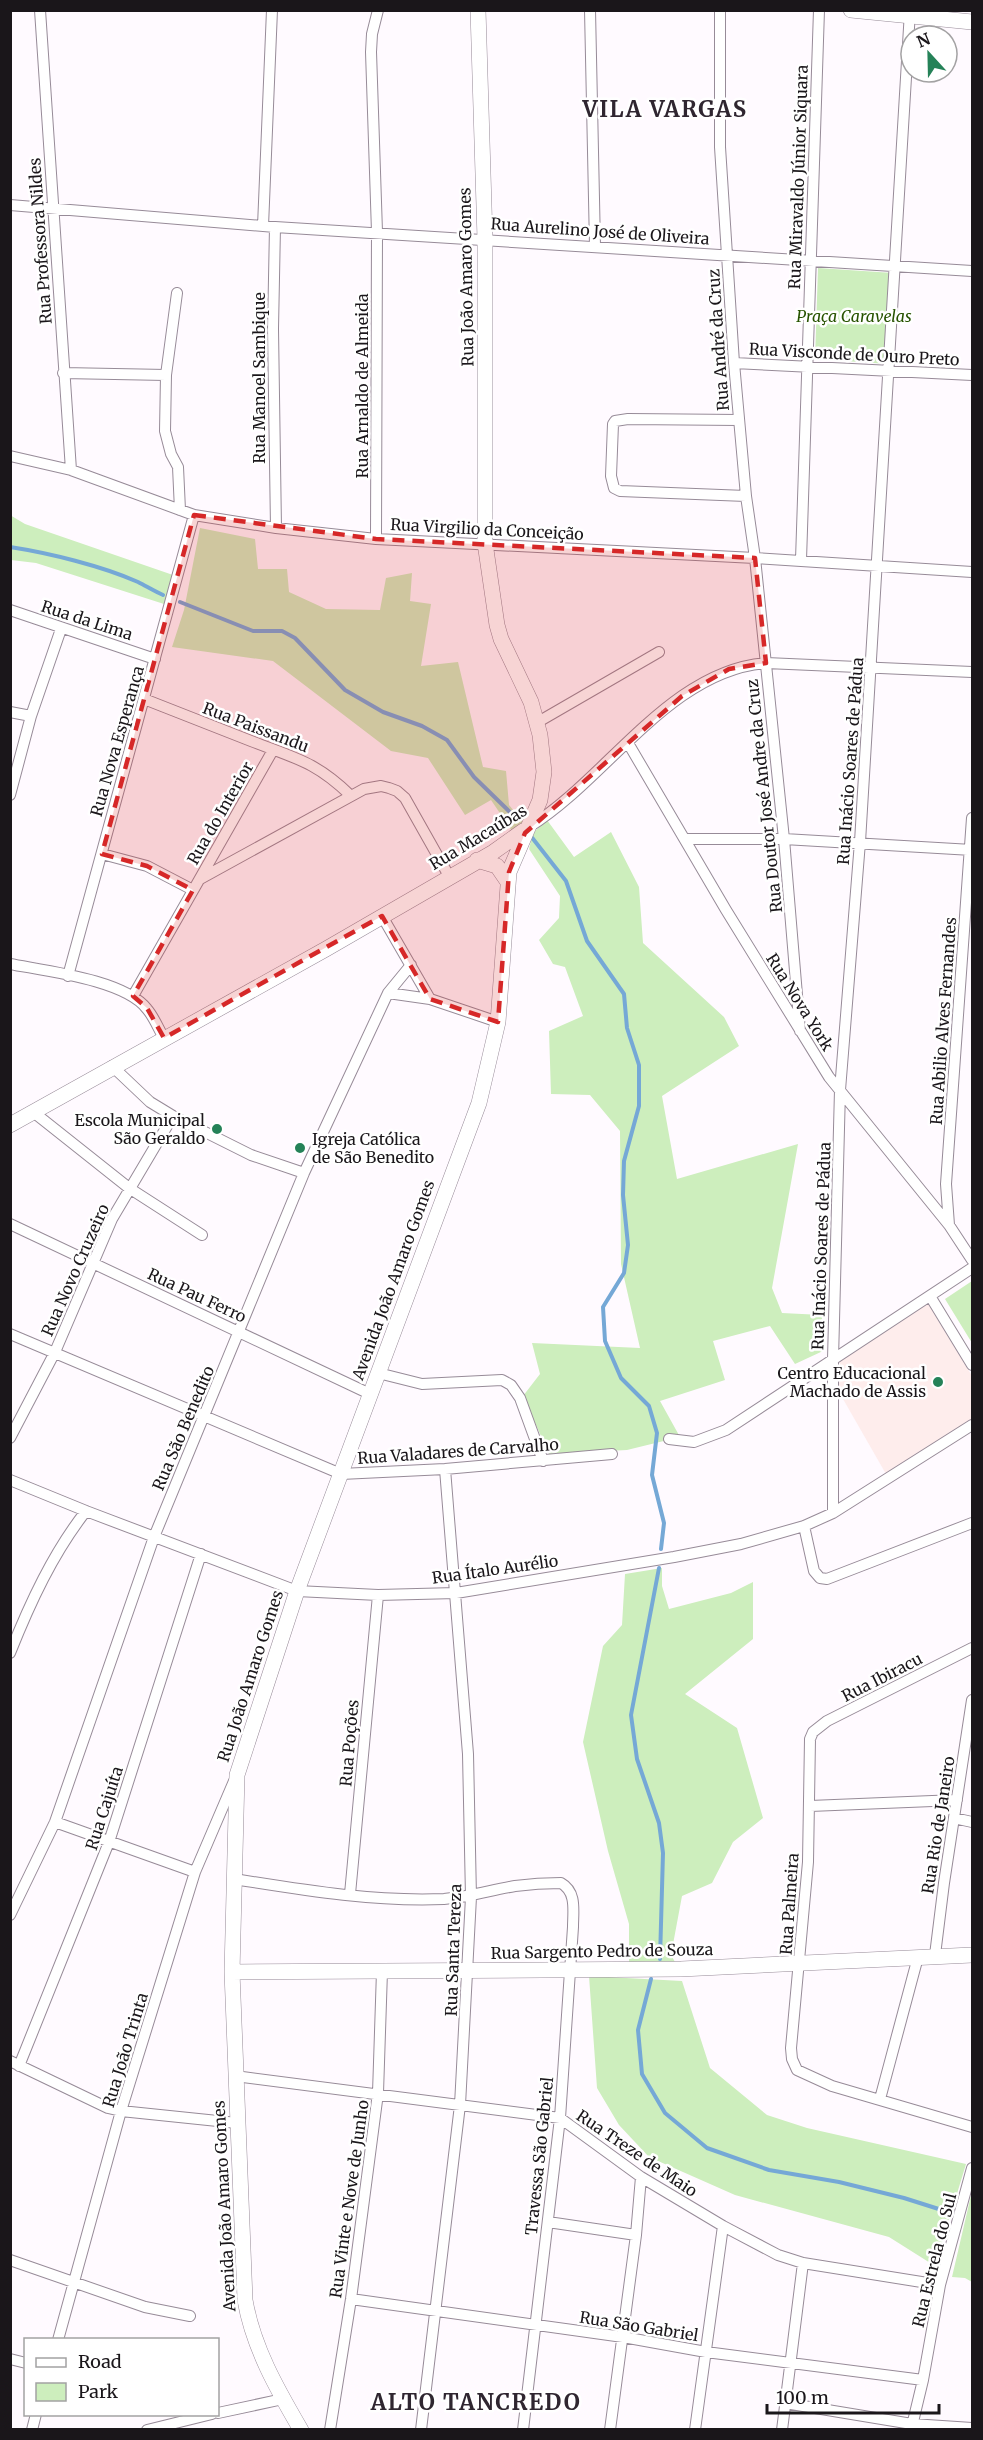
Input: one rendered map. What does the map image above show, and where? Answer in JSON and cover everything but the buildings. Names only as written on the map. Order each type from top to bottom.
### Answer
[{"type":"street","name":"Rua Professora Nildes","points":[[40,10],[71,470]]},
{"type":"street","name":"Rua Manoel Sambique","points":[[272,10],[269,226],[276,528]]},
{"type":"street","name":"Rua João Amaro Gomes","points":[[478,10],[485,239],[485,543]]},
{"type":"street","points":[[590,10],[596,246]]},
{"type":"street","name":"Rua André da Cruz","points":[[720,10],[720,147],[734,363],[746,496],[755,558]]},
{"type":"street","name":"Rua Miravaldo Júnior Siquara","points":[[801,561],[819,10]]},
{"type":"street","points":[[851,10],[910,13],[972,22]]},
{"type":"street","name":"Rua Arnaldo de Almeida","points":[[373,12],[371,52],[377,232],[376,539]]},
{"type":"street","name":"Rua Inácio Soares de Pádua","points":[[832,1513],[833,1359],[840,1090],[860,842],[910,13]]},
{"type":"street","name":"Rua Aurelino José de Oliveira","points":[[10,205],[269,226],[972,271]]},
{"type":"street","points":[[177,293],[166,375],[165,431],[171,454],[178,466],[180,510]]},
{"type":"street","name":"Rua Visconde de Ouro Preto","points":[[734,363],[972,375]]},
{"type":"street","points":[[63,373],[166,375]]},
{"type":"street","points":[[739,420],[624,419],[615,421],[611,476],[615,488],[620,491],[746,496]]},
{"type":"street","name":"Rua Virgilio da Conceição","points":[[10,456],[71,470],[194,515],[276,528],[376,539],[485,543],[972,572]]},
{"type":"street","name":"Rua Nova Esperança","points":[[68,976],[194,515]]},
{"type":"street","name":"Avenida João Amaro Gomes","points":[[340,1474],[479,1103],[498,1022],[508,882],[514,856],[543,790],[543,748],[538,722],[497,626],[485,543]]},
{"type":"street","name":"Rua Doutor José Andre da Cruz","points":[[755,558],[784,839],[800,1031]]},
{"type":"street","name":"Rua da Lima","points":[[10,610],[155,659]]},
{"type":"street","points":[[10,795],[31,716],[61,628]]},
{"type":"street","points":[[538,722],[659,652]]},
{"type":"street","name":"Rua Macaúbas","points":[[10,1125],[382,916],[507,843],[582,788],[628,742],[682,696],[729,669],[766,663],[972,672]]},
{"type":"street","name":"Rua Paissandu","points":[[144,699],[273,750],[293,755],[313,765],[350,795]]},
{"type":"street","points":[[10,712],[31,716]]},
{"type":"street","name":"Rua Nova York","points":[[628,742],[800,1031],[840,1090],[949,1225],[972,1260]]},
{"type":"street","name":"Rua do Interior","points":[[133,996],[273,750]]},
{"type":"street","points":[[200,879],[350,795],[381,786],[401,794],[449,876]]},
{"type":"street","name":"Rua Abilio Alves Fernandes","points":[[949,1225],[946,1184],[968,964],[972,818]]},
{"type":"street","points":[[685,839],[784,839],[971,850]]},
{"type":"street","name":"Rua do Interior","points":[[102,854],[147,866],[193,890]]},
{"type":"street","points":[[477,860],[496,866],[508,882]]},
{"type":"street","points":[[382,916],[430,999]]},
{"type":"street","points":[[10,964],[120,989],[147,1008],[164,1038]]},
{"type":"street","name":"Rua São Benedito","points":[[10,1915],[55,1822],[154,1537],[304,1173],[388,993],[411,965]]},
{"type":"street","points":[[388,993],[430,999],[498,1022]]},
{"type":"street","points":[[112,1066],[150,1102],[173,1116],[251,1155],[304,1173]]},
{"type":"street","points":[[32,1112],[129,1188],[202,1235]]},
{"type":"street","name":"Rua Novo Cruzeiro","points":[[10,1438],[55,1352],[93,1262],[129,1188],[173,1116]]},
{"type":"street","name":"Rua Pau Ferro","points":[[10,1224],[370,1394]]},
{"type":"street","points":[[669,1439],[694,1442],[726,1430],[972,1268]]},
{"type":"street","points":[[930,1296],[972,1365]]},
{"type":"street","name":"Rua Valadares de Carvalho","points":[[10,1334],[340,1474],[445,1469],[612,1454]]},
{"type":"street","points":[[378,1373],[422,1384],[496,1380],[508,1382],[520,1398],[543,1461]]},
{"type":"street","name":"Rua Ítalo Aurélio","points":[[10,1480],[297,1591],[378,1595],[456,1593],[674,1557],[741,1544],[804,1526],[832,1513],[972,1425]]},
{"type":"street","name":"Rua Santa Tereza","points":[[420,2430],[460,2105],[471,1897],[468,1754],[445,1469]]},
{"type":"street","name":"Rua João Amaro Gomes","points":[[235,2076],[232,1972],[237,1775],[297,1591],[340,1474]]},
{"type":"street","points":[[10,1653],[14,1635],[63,1543],[86,1511]]},
{"type":"street","points":[[804,1526],[813,1568],[817,1576],[827,1579],[972,1523]]},
{"type":"street","name":"Rua Cajuíta","points":[[15,2064],[110,1842],[201,1554]]},
{"type":"street","name":"Rua Poções","points":[[350,1894],[378,1595]]},
{"type":"street","name":"Rua Ibiracu","points":[[810,1739],[813,1732],[827,1721],[972,1648]]},
{"type":"street","name":"Rua Rio de Janeiro","points":[[935,1955],[972,1700]]},
{"type":"street","name":"Rua Palmeira","points":[[810,1739],[810,1806],[800,1964],[791,2048],[797,2070],[832,2086],[880,2100]]},
{"type":"street","name":"Rua João Trinta","points":[[59,2338],[121,2112],[195,1872],[237,1775]]},
{"type":"street","points":[[810,1806],[957,1800]]},
{"type":"street","points":[[954,1818],[972,1822]]},
{"type":"street","points":[[55,1822],[195,1872]]},
{"type":"street","points":[[234,1879],[290,1888],[406,1899],[471,1897]]},
{"type":"street","name":"Travessa São Gabriel","points":[[471,1897],[514,1886],[561,1883],[567,1886],[573,1904],[560,2118],[523,2430]]},
{"type":"street","name":"Rua Sargento Pedro de Souza","points":[[232,1972],[681,1969],[972,1955]]},
{"type":"street","points":[[918,1957],[880,2100],[972,2127]]},
{"type":"street","name":"Rua Vinte e Nove de Junho","points":[[330,2430],[351,2299],[378,2093],[381,1971]]},
{"type":"street","points":[[15,2064],[98,2105],[121,2112],[237,2123]]},
{"type":"street","name":"Avenida João Amaro Gomes","points":[[235,2076],[244,2300],[260,2353],[301,2430]]},
{"type":"street","name":"Rua Treze de Maio","points":[[235,2076],[560,2118],[640,2177],[723,2226],[778,2254],[803,2263],[940,2285]]},
{"type":"street","name":"Rua Estrela do Sul","points":[[911,2427],[923,2380],[940,2285],[972,2168]]},
{"type":"street","points":[[610,2430],[636,2235],[640,2177]]},
{"type":"street","points":[[548,2222],[636,2235]]},
{"type":"street","points":[[695,2430],[723,2226]]},
{"type":"street","points":[[10,2260],[145,2307],[190,2316]]},
{"type":"street","points":[[782,2430],[803,2263]]},
{"type":"street","name":"Rua São Gabriel","points":[[351,2299],[623,2337],[706,2352],[923,2380]]},
{"type":"street","points":[[219,2413],[283,2398]]},
{"type":"street","points":[[786,2403],[911,2427],[972,2428]]},
{"type":"street","points":[[147,2430],[208,2416]]},
{"type":"highlighted area","points":[[194,515],[376,539],[755,558],[766,663],[729,669],[682,696],[525,833],[509,872],[498,1022],[430,999],[382,916],[164,1038],[147,1008],[133,996],[193,890],[147,866],[102,854]]},
{"type":"shaded area","points":[[927,1302],[972,1376],[972,1429],[890,1481],[839,1392],[840,1359]]},
{"type":"green space","name":"Praça Caravelas","points":[[818,268],[893,273],[888,364],[815,359]]},
{"type":"green space","points":[[10,515],[25,524],[173,575],[164,604],[36,563],[11,560]]},
{"type":"green space","points":[[200,528],[255,539],[258,569],[287,569],[289,592],[326,609],[380,610],[386,578],[412,573],[410,601],[431,604],[421,666],[458,662],[483,767],[506,771],[509,805],[524,823],[512,831],[491,800],[465,815],[428,758],[391,751],[273,661],[172,647],[184,610]]},
{"type":"green space","points":[[547,820],[574,857],[611,832],[639,887],[643,943],[724,1017],[739,1046],[662,1096],[677,1179],[798,1144],[772,1288],[782,1313],[822,1315],[823,1351],[795,1364],[770,1326],[713,1341],[725,1380],[660,1401],[680,1437],[627,1450],[549,1454],[523,1396],[540,1374],[532,1343],[640,1348],[621,1264],[620,1131],[590,1095],[551,1094],[549,1031],[583,1016],[565,967],[553,964],[539,940],[559,918],[560,896],[529,849],[533,833]]},
{"type":"green space","points":[[972,1281],[972,1343],[945,1299]]},
{"type":"green space","points":[[662,1568],[662,1586],[669,1609],[731,1593],[753,1582],[753,1639],[685,1694],[737,1728],[763,1818],[733,1842],[712,1883],[682,1896],[671,1955],[675,1962],[629,1964],[629,1924],[608,1851],[583,1742],[603,1646],[622,1625],[625,1574]]},
{"type":"green space","points":[[589,1976],[682,1981],[710,2068],[767,2115],[807,2128],[966,2164],[935,2266],[889,2237],[735,2195],[649,2157],[619,2125],[597,2088]]},
{"type":"green space","points":[[972,2191],[972,2282],[965,2278],[952,2277]]},
{"type":"waterway","points":[[10,547],[92,565],[124,576],[163,595]]},
{"type":"waterway","points":[[180,602],[253,631],[282,631],[295,638],[345,690],[383,712],[422,726],[447,740],[474,777],[516,818]]},
{"type":"waterway","points":[[530,835],[566,881],[587,941],[624,994],[627,1028],[639,1065],[639,1106],[624,1161],[623,1195],[628,1245],[624,1273],[603,1307],[605,1341],[621,1378],[649,1406],[657,1433],[652,1475],[664,1523],[661,1549]]},
{"type":"waterway","points":[[659,1568],[631,1715],[637,1759],[659,1823],[663,1853],[660,1959]]},
{"type":"waterway","points":[[651,1979],[638,2030],[642,2074],[665,2113],[707,2148],[769,2170],[839,2182],[945,2211]]},
{"type":"place","name":"Escola Municipal São Geraldo","points":[[217,1129]]},
{"type":"place","name":"Igreja Católica de São Benedito","points":[[300,1148]]},
{"type":"place","name":"Centro Educacional Machado de Assis","points":[[938,1382]]},
{"type":"district","name":"VILA VARGAS","points":[[665,109]]},
{"type":"district","name":"ALTO TANCREDO","points":[[476,2402]]}]
